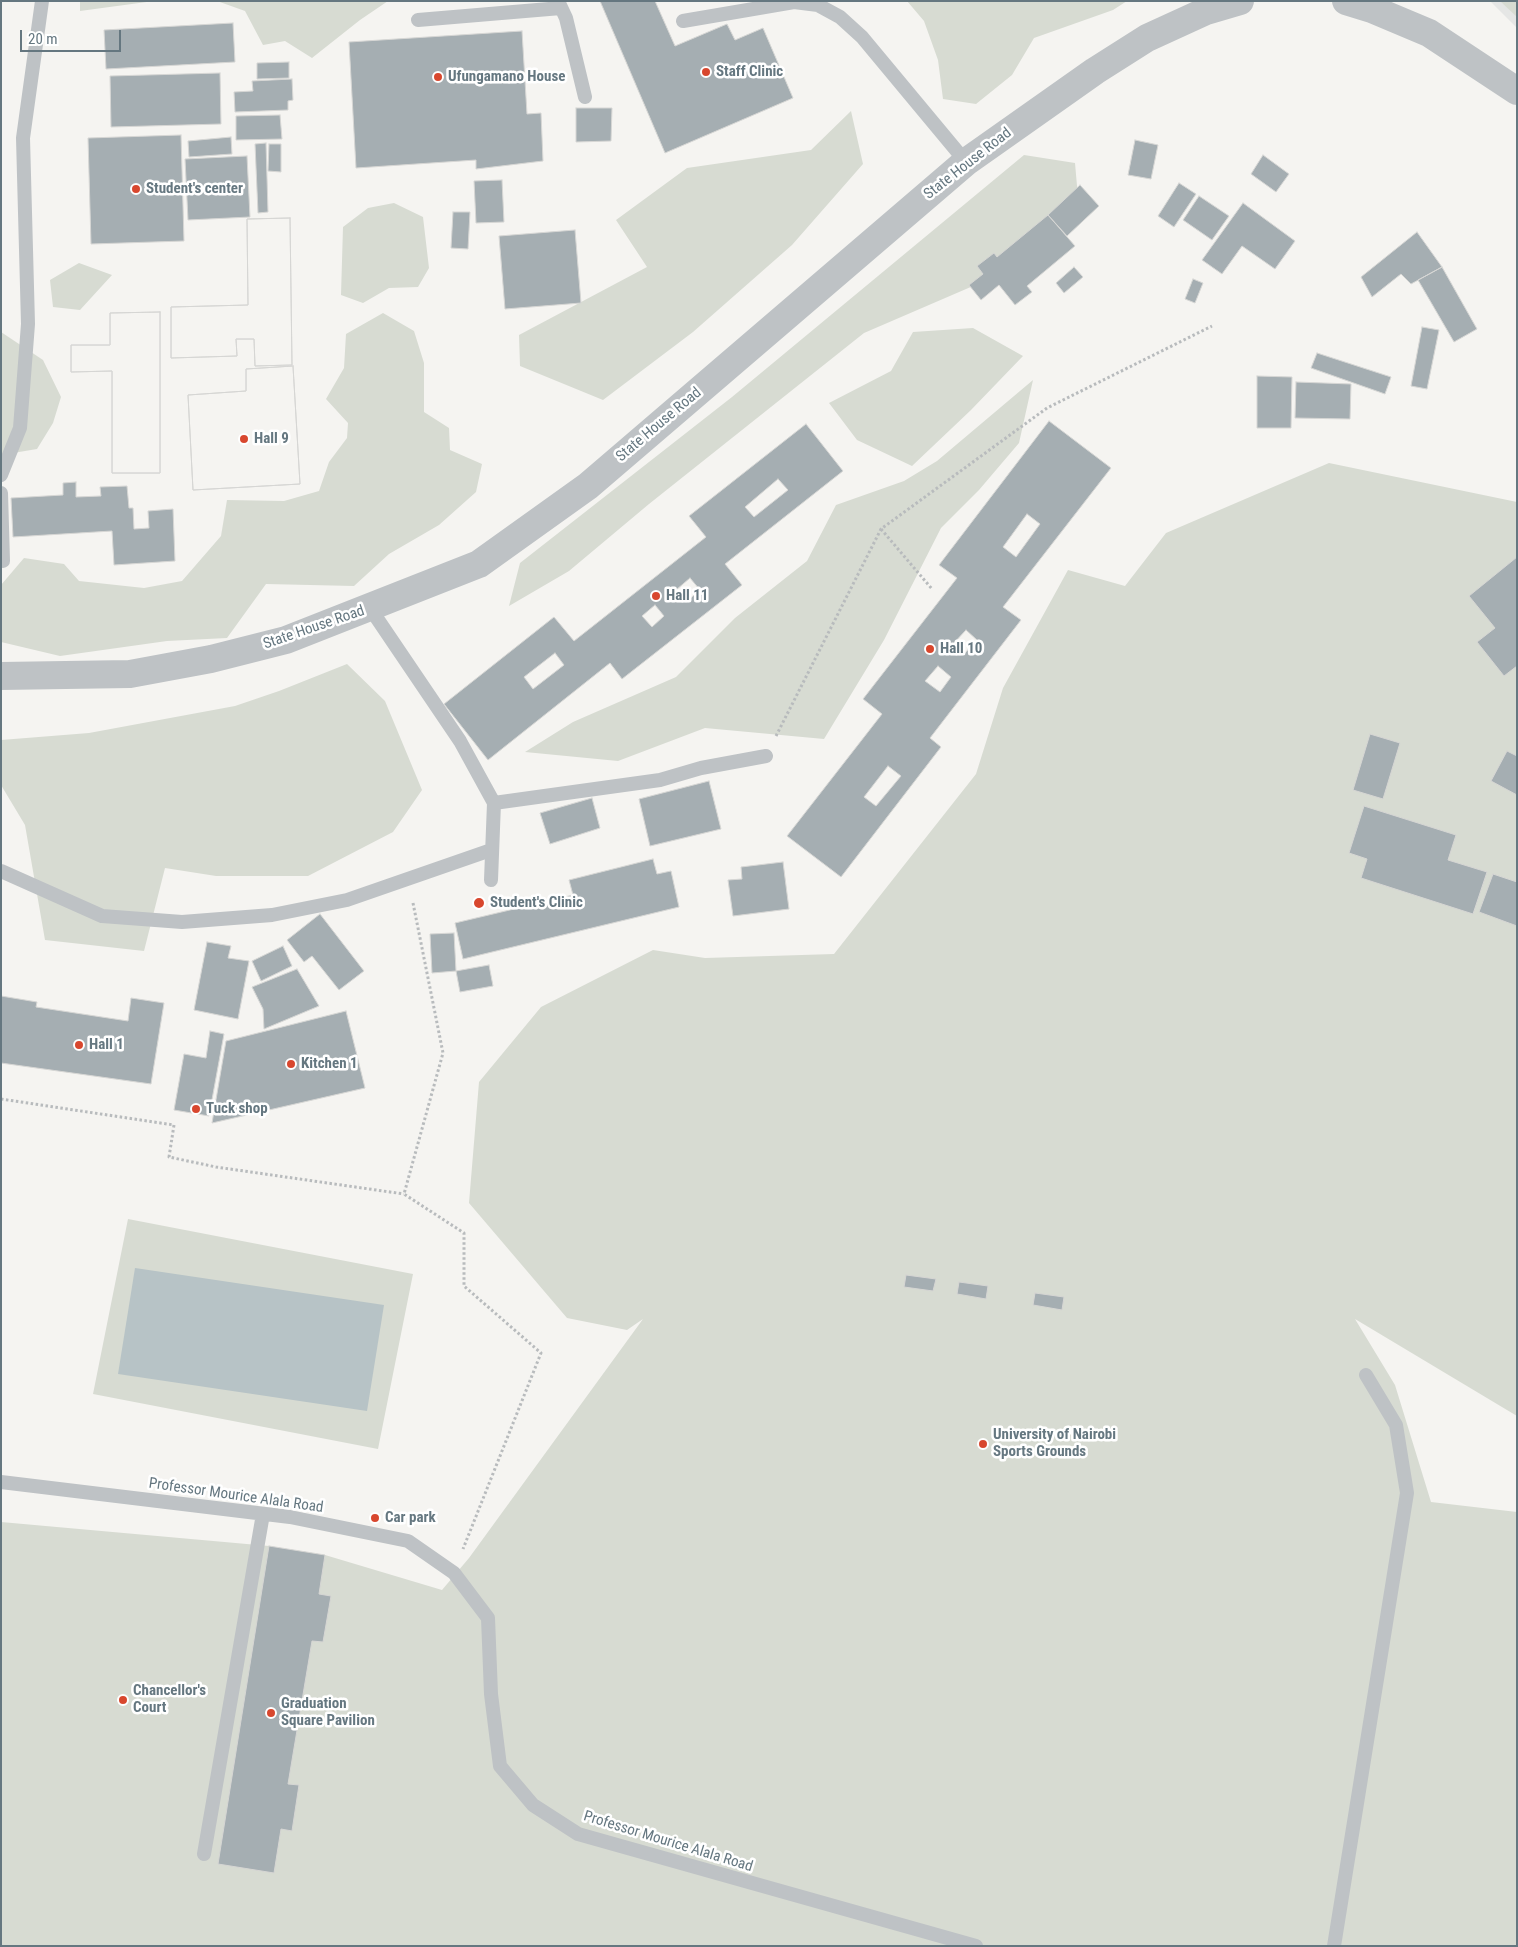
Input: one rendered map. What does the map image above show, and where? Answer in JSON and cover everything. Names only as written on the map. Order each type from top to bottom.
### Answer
[{"type":"street","name":"State House Road","points":[[1,676],[130,674],[211,659],[286,640],[479,564],[588,486],[966,162],[1095,71],[1147,38],[1206,11],[1240,1]]},
{"type":"street","points":[[1346,1],[1372,9],[1428,33],[1517,91]]},
{"type":"lane","points":[[1,475],[20,428],[28,324],[23,138],[42,1]]},
{"type":"lane","points":[[683,22],[794,2],[818,5],[840,17],[862,37],[966,162]]},
{"type":"lane","points":[[418,20],[560,5],[585,97]]},
{"type":"lane","points":[[1,493],[3,561]]},
{"type":"lane","points":[[370,608],[460,741],[494,804],[491,880]]},
{"type":"lane","points":[[494,804],[660,780],[701,768],[766,756]]},
{"type":"lane","points":[[1,871],[102,916],[182,922],[272,915],[348,900],[411,880],[491,850]]},
{"type":"lane","points":[[1334,1946],[1407,1493],[1396,1425],[1366,1374]]},
{"type":"lane","name":"Professor Mourice Alala Road","points":[[1,1482],[290,1517],[408,1541],[454,1573],[488,1618],[491,1694],[500,1766],[533,1805],[578,1834],[976,1946]]},
{"type":"lane","points":[[204,1854],[262,1514]]},
{"type":"path","points":[[766,756],[881,529],[1047,408],[1212,326]]},
{"type":"path","points":[[881,529],[932,590]]},
{"type":"path","points":[[404,1194],[443,1053],[412,898],[411,880]]},
{"type":"path","points":[[1,1099],[174,1125],[169,1157],[216,1167],[404,1194],[464,1233],[464,1286],[541,1353],[454,1573]]},
{"type":"shaded area","points":[[80,1],[154,1],[80,11]]},
{"type":"shaded area","points":[[217,1],[388,1],[360,20],[312,58],[285,41],[263,45],[245,11]]},
{"type":"shaded area","points":[[907,1],[1127,1],[1113,10],[1034,38],[1012,75],[976,104],[943,99],[938,60],[924,21]]},
{"type":"shaded area","points":[[1490,1],[1517,1],[1517,28]]},
{"type":"shaded area","points":[[1500,1],[1517,1],[1517,17]]},
{"type":"shaded area","points":[[851,111],[863,164],[792,245],[693,332],[603,400],[520,366],[519,335],[647,267],[616,220],[687,168],[811,150]]},
{"type":"shaded area","points":[[1024,155],[1075,163],[1080,220],[980,283],[864,333],[649,504],[569,571],[509,606],[520,563],[732,397]]},
{"type":"shaded area","points":[[394,203],[423,217],[429,268],[418,287],[389,288],[363,303],[341,295],[343,227],[368,208]]},
{"type":"shaded area","points":[[79,263],[112,275],[80,310],[53,307],[50,280]]},
{"type":"shaded area","points":[[383,313],[414,331],[424,363],[424,412],[449,428],[450,450],[482,464],[476,492],[439,525],[389,554],[354,586],[266,584],[227,638],[167,641],[60,656],[1,642],[1,585],[24,558],[64,564],[79,581],[144,588],[182,581],[221,536],[227,500],[284,501],[319,491],[329,462],[347,438],[348,423],[326,399],[344,368],[346,334]]},
{"type":"shaded area","points":[[973,328],[1023,356],[971,410],[912,466],[857,440],[829,403],[891,371],[913,332]]},
{"type":"shaded area","points":[[1,332],[43,360],[61,397],[53,423],[37,449],[1,455]]},
{"type":"shaded area","points":[[1033,380],[1019,443],[979,490],[941,528],[884,640],[824,739],[705,728],[618,761],[525,752],[573,722],[676,677],[735,618],[807,561],[836,505],[904,481],[937,461]]},
{"type":"shaded area","name":"University of Nairobi Sports Grounds","points":[[1329,463],[1517,502],[1517,1416],[1355,1319],[1395,1385],[1431,1502],[1517,1512],[1517,1946],[1,1946],[1,1522],[269,1546],[325,1555],[442,1590],[469,1558],[643,1319],[627,1330],[567,1318],[469,1203],[479,1082],[541,1007],[653,950],[705,958],[834,954],[976,774],[1003,688],[1068,570],[1125,586],[1166,533]]},
{"type":"shaded area","points":[[347,664],[385,701],[422,790],[393,832],[308,876],[216,876],[165,868],[144,951],[45,940],[25,825],[1,785],[1,740],[89,733],[235,706]]},
{"type":"shaded area","points":[[128,1219],[413,1274],[378,1449],[93,1394]]},
{"type":"shaded area","points":[[135,1268],[384,1305],[367,1411],[118,1374]]},
{"type":"building","name":"Staff Clinic","points":[[600,1],[655,1],[675,46],[727,24],[735,40],[763,28],[793,98],[665,153]]},
{"type":"building","points":[[233,23],[235,62],[106,69],[104,30]]},
{"type":"building","name":"Ufungamano House","points":[[522,31],[527,114],[541,113],[543,161],[476,169],[476,160],[356,168],[349,42]]},
{"type":"building","points":[[289,62],[289,78],[257,79],[257,63]]},
{"type":"building","points":[[220,73],[221,124],[111,127],[110,76]]},
{"type":"building","points":[[292,79],[293,100],[288,101],[288,110],[235,112],[234,92],[253,91],[252,81]]},
{"type":"building","points":[[576,108],[612,108],[611,141],[576,142]]},
{"type":"building","points":[[280,115],[282,139],[236,140],[236,116]]},
{"type":"building","name":"Student's center","points":[[181,135],[184,241],[91,244],[88,138]]},
{"type":"building","points":[[231,137],[232,154],[189,157],[188,141]]},
{"type":"building","points":[[1135,140],[1158,145],[1151,179],[1128,175]]},
{"type":"building","points":[[266,143],[268,212],[258,213],[255,144]]},
{"type":"building","points":[[269,144],[281,144],[281,172],[268,171]]},
{"type":"building","points":[[1263,155],[1289,174],[1276,192],[1251,174]]},
{"type":"building","points":[[247,156],[250,217],[188,220],[185,159]]},
{"type":"building","points":[[502,180],[504,222],[476,223],[474,181]]},
{"type":"building","points":[[1179,183],[1196,194],[1174,227],[1158,216]]},
{"type":"building","points":[[1080,185],[1099,206],[1067,236],[1048,215]]},
{"type":"building","points":[[1199,196],[1229,216],[1212,240],[1183,220]]},
{"type":"building","points":[[1243,203],[1295,241],[1275,269],[1242,246],[1222,274],[1202,260]]},
{"type":"building","points":[[453,212],[470,212],[468,249],[451,248]]},
{"type":"building","points":[[1048,215],[1075,246],[1027,286],[1032,292],[1015,305],[999,285],[981,300],[969,285],[983,274],[977,266],[994,253],[997,257]]},
{"type":"building","points":[[290,218],[292,365],[255,366],[254,339],[236,339],[237,356],[171,358],[171,307],[248,305],[247,219]]},
{"type":"building","points":[[290,218],[292,365],[255,366],[254,339],[236,339],[237,356],[171,358],[171,307],[248,305],[247,219]]},
{"type":"building","points":[[575,230],[581,303],[505,309],[499,236]]},
{"type":"building","points":[[1417,232],[1442,267],[1411,284],[1401,274],[1372,297],[1361,277]]},
{"type":"building","points":[[1074,267],[1083,277],[1064,293],[1056,283]]},
{"type":"building","points":[[1442,267],[1477,329],[1454,342],[1418,280]]},
{"type":"building","points":[[1193,279],[1203,283],[1195,303],[1185,299]]},
{"type":"building","points":[[160,312],[160,473],[112,473],[112,371],[71,372],[71,345],[110,345],[110,313]]},
{"type":"building","points":[[160,312],[160,473],[112,473],[112,371],[71,372],[71,345],[110,345],[110,313]]},
{"type":"building","points":[[1422,327],[1439,330],[1427,389],[1411,386]]},
{"type":"building","points":[[1317,353],[1391,377],[1385,394],[1311,368]]},
{"type":"building","name":"Hall 9","points":[[293,366],[300,484],[193,490],[188,395],[246,391],[246,369]]},
{"type":"building","name":"Hall 9","points":[[293,366],[300,484],[193,490],[188,395],[246,391],[246,369]]},
{"type":"building","points":[[1257,376],[1292,377],[1291,428],[1257,428]]},
{"type":"building","points":[[1296,382],[1351,384],[1350,419],[1295,418]]},
{"type":"building","name":"Hall 10","points":[[1049,421],[1111,468],[1003,607],[1021,620],[930,738],[941,747],[841,877],[787,836],[882,714],[863,699],[957,578],[939,565]],"holes":[[[1027,514],[1040,524],[1016,557],[1003,547]],[[966,630],[977,640],[964,654],[953,644]],[[938,666],[951,677],[940,692],[925,681]],[[888,766],[901,776],[876,806],[864,797]]]},
{"type":"building","name":"Hall 11","points":[[806,424],[843,471],[725,564],[742,585],[622,679],[610,663],[488,760],[444,704],[554,617],[574,641],[706,537],[689,516]],"holes":[[[778,479],[788,490],[754,517],[745,507]],[[690,578],[700,590],[686,602],[676,590]],[[655,605],[664,616],[652,627],[642,616]],[[555,653],[564,665],[533,689],[524,677]]]},
{"type":"building","points":[[76,482],[76,497],[101,496],[100,487],[127,486],[129,508],[133,508],[134,529],[149,528],[148,511],[173,509],[175,561],[114,565],[112,531],[13,537],[11,498],[63,495],[63,483]]},
{"type":"building","points":[[1517,557],[1517,666],[1504,676],[1477,642],[1495,628],[1469,596]]},
{"type":"building","points":[[1370,734],[1400,743],[1383,799],[1353,790]]},
{"type":"building","points":[[1507,751],[1517,756],[1517,795],[1491,781]]},
{"type":"building","points":[[709,781],[721,829],[650,846],[639,799]]},
{"type":"building","points":[[592,798],[600,828],[550,844],[540,813]]},
{"type":"building","points":[[1364,806],[1456,835],[1448,860],[1487,872],[1473,914],[1361,878],[1367,859],[1349,853]]},
{"type":"building","points":[[653,859],[657,874],[671,871],[679,907],[463,959],[455,923],[573,895],[569,880]]},
{"type":"building","points":[[783,862],[789,909],[733,916],[728,880],[742,879],[741,867]]},
{"type":"building","points":[[1493,874],[1517,882],[1517,926],[1479,912]]},
{"type":"building","points":[[320,914],[364,971],[339,990],[312,956],[304,962],[287,940]]},
{"type":"building","points":[[454,933],[456,971],[432,973],[430,934]]},
{"type":"building","points":[[207,942],[231,946],[228,958],[249,961],[238,1019],[194,1010]]},
{"type":"building","points":[[283,946],[292,966],[261,981],[252,961]]},
{"type":"building","points":[[489,965],[493,986],[460,992],[456,971]]},
{"type":"building","points":[[297,969],[319,1006],[264,1029],[263,1009],[252,987]]},
{"type":"building","name":"Hall 1","points":[[1,996],[37,1002],[36,1007],[128,1021],[131,998],[164,1003],[151,1084],[1,1063]]},
{"type":"building","name":"Kitchen 1","points":[[346,1011],[365,1088],[212,1123],[226,1041]]},
{"type":"building","points":[[210,1031],[224,1034],[209,1116],[174,1110],[184,1054],[206,1058]]},
{"type":"building","points":[[906,1275],[936,1279],[933,1291],[904,1287]]},
{"type":"building","points":[[959,1282],[988,1286],[986,1299],[957,1294]]},
{"type":"building","points":[[1035,1293],[1064,1297],[1062,1310],[1033,1305]]},
{"type":"building","name":"Graduation Square Pavilion","points":[[269,1546],[325,1555],[319,1594],[331,1596],[323,1642],[312,1641],[288,1784],[299,1785],[292,1831],[281,1829],[274,1873],[218,1864]]},
{"type":"place","name":"Staff Clinic","points":[[706,72]]},
{"type":"place","name":"Ufungamano House","points":[[438,77]]},
{"type":"place","name":"Student's center","points":[[136,189]]},
{"type":"place","name":"Hall 9","points":[[244,439]]},
{"type":"place","name":"Hall 11","points":[[656,596]]},
{"type":"place","name":"Hall 10","points":[[930,649]]},
{"type":"place","name":"Student's Clinic","points":[[479,903]]},
{"type":"place","name":"Hall 1","points":[[79,1045]]},
{"type":"place","name":"Kitchen 1","points":[[291,1064]]},
{"type":"place","name":"Tuck shop","points":[[196,1109]]},
{"type":"place","name":"University of Nairobi Sports Grounds","points":[[983,1444]]},
{"type":"place","name":"Car park","points":[[375,1518]]},
{"type":"place","name":"Chancellor's Court","points":[[123,1700]]},
{"type":"place","name":"Graduation Square Pavilion","points":[[271,1713]]}]
